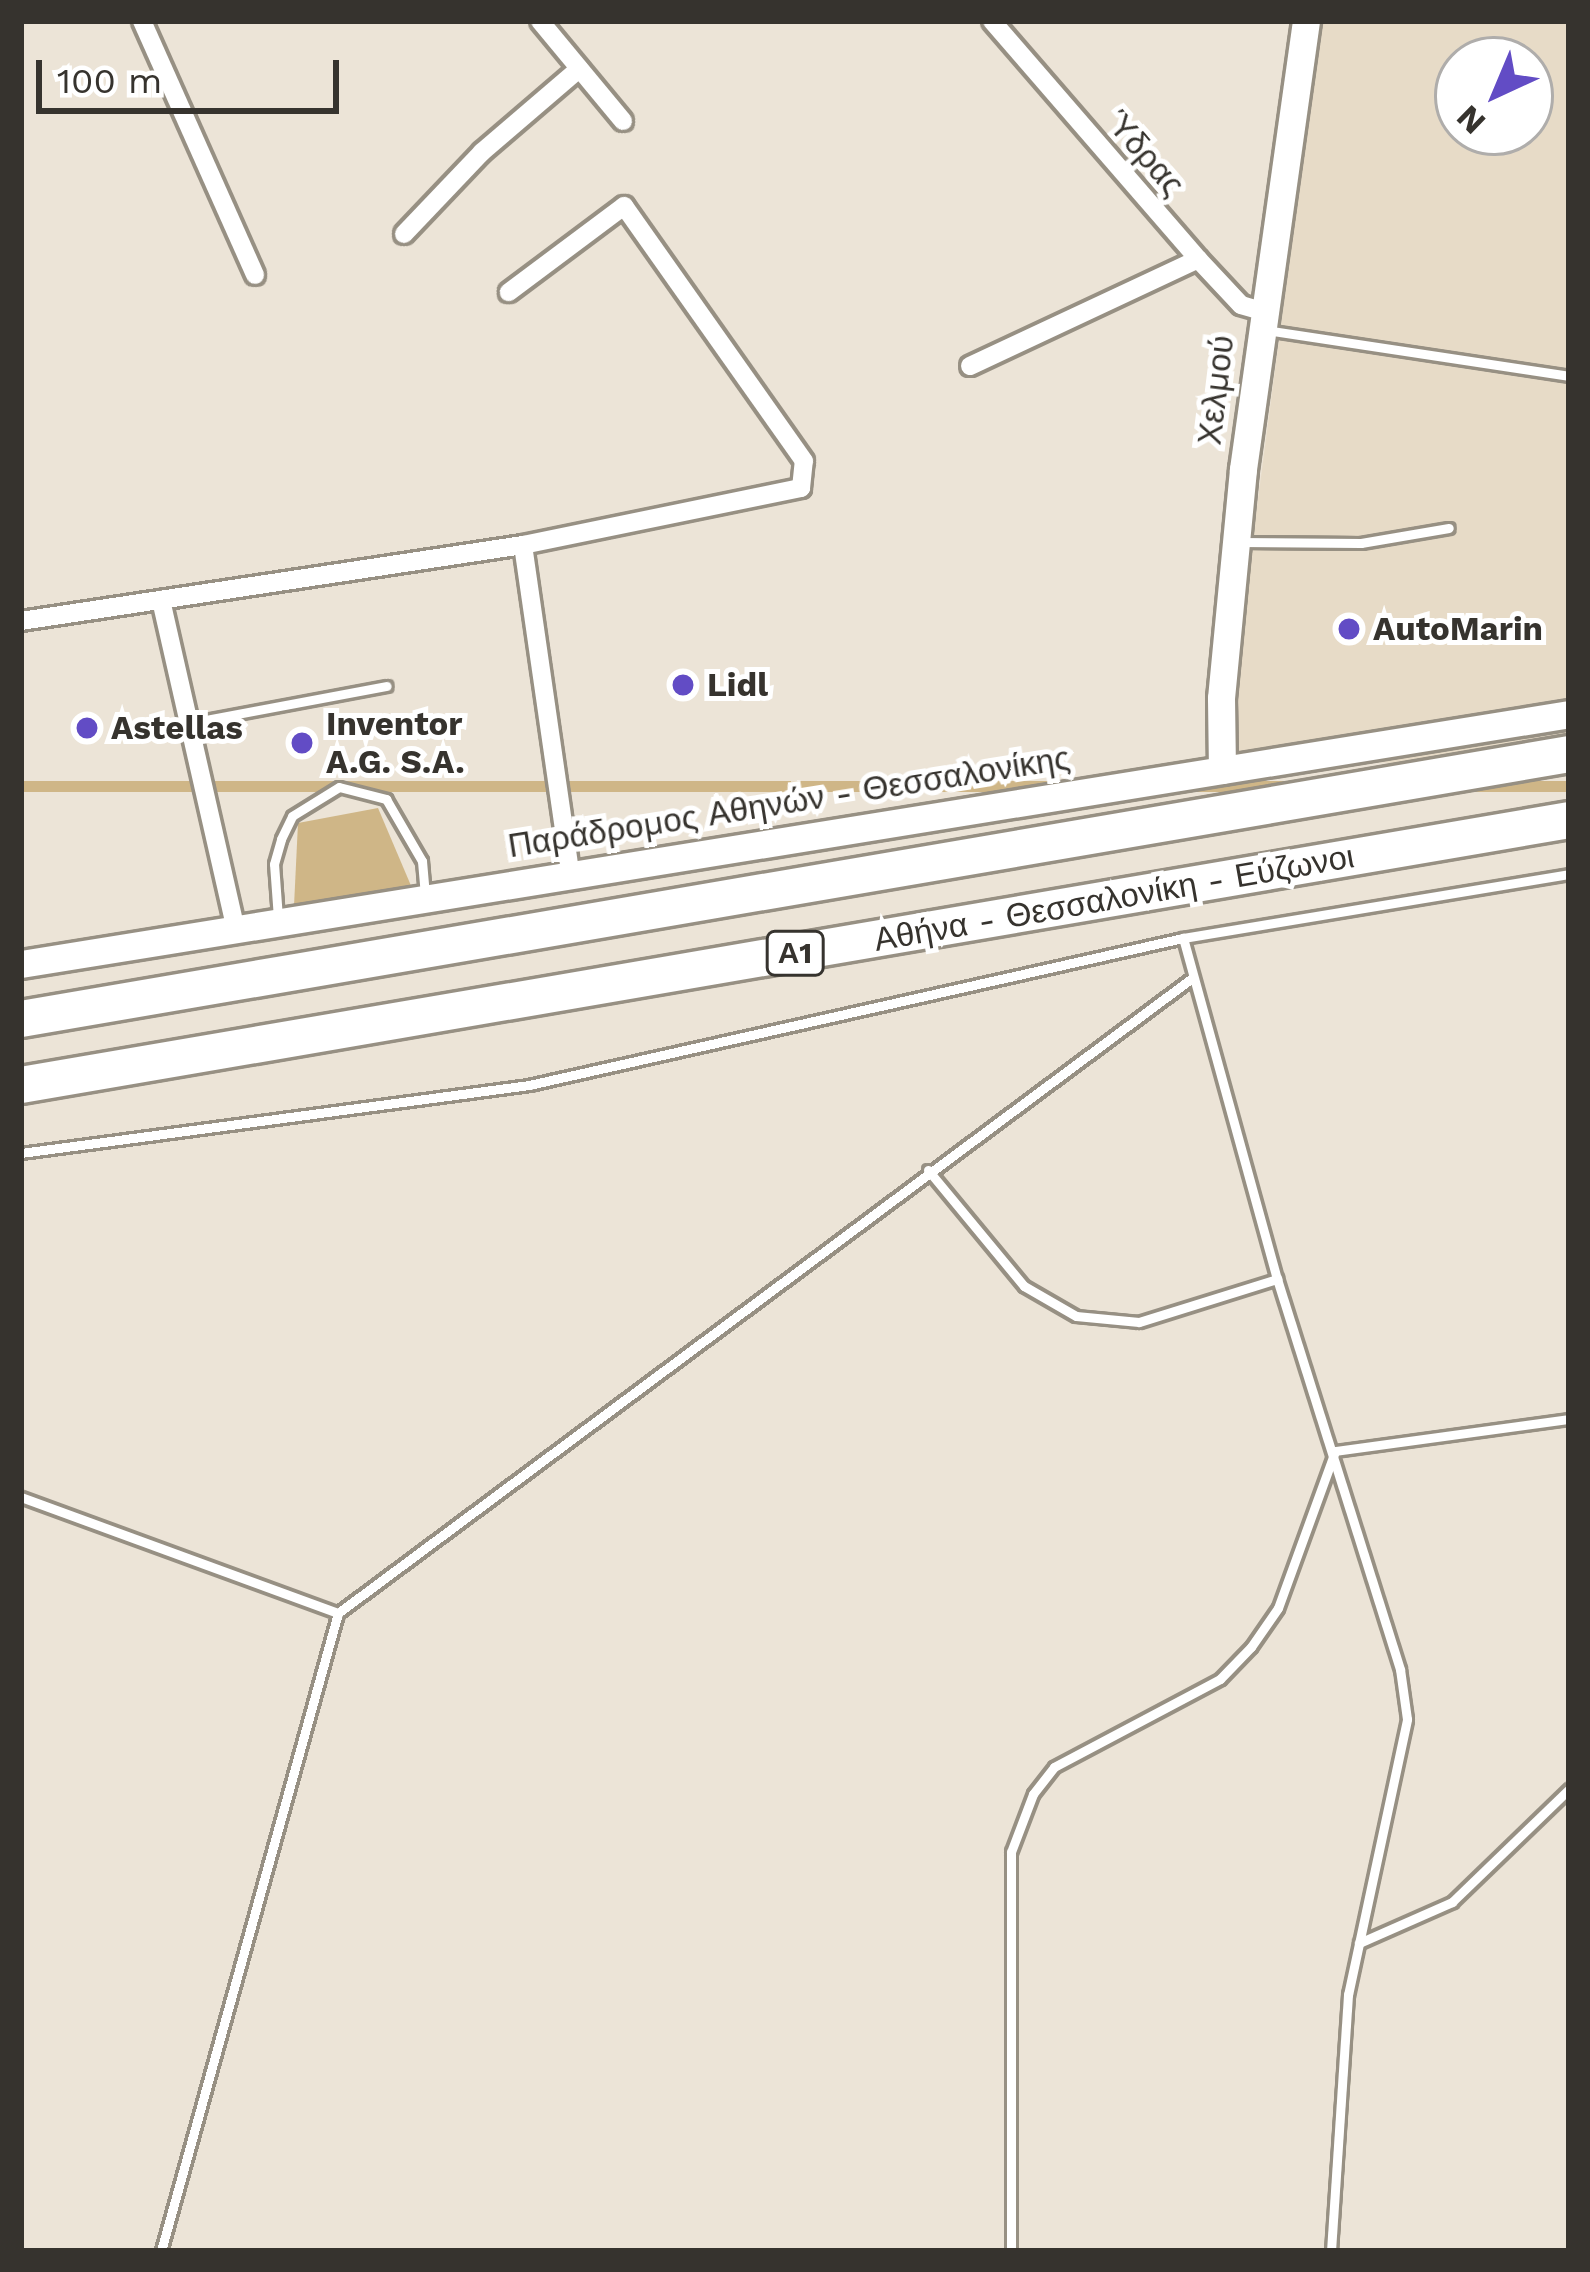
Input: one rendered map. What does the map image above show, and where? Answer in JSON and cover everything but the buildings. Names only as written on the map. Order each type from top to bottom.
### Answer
[{"type":"highway","name":"Αθήνα - Θεσσαλονίκη - Εύζωνοι","points":[[21,1018],[1569,754]]},
{"type":"highway","name":"Αθήνα - Θεσσαλονίκη - Εύζωνοι","points":[[21,1085],[1569,820]]},
{"type":"main road","name":"Χελμού","points":[[1222,770],[1235,542],[1261,320],[1306,21]]},
{"type":"main road","name":"Παράδρομος Αθηνών - Θεσσαλονίκης","points":[[21,964],[1569,714]]},
{"type":"street","points":[[142,21],[254,275]]},
{"type":"street","points":[[540,21],[623,121]]},
{"type":"street","name":"Ύδρας","points":[[992,21],[1198,259],[1261,320]]},
{"type":"street","points":[[404,234],[482,152],[579,69]]},
{"type":"street","points":[[21,621],[523,544],[801,488],[803,461],[624,206],[508,292]]},
{"type":"street","points":[[970,366],[1198,259]]},
{"type":"street","points":[[523,544],[571,873]]},
{"type":"street","points":[[161,600],[235,927]]},
{"type":"lane","points":[[1261,320],[1569,376]]},
{"type":"lane","points":[[1235,542],[1360,543],[1449,528]]},
{"type":"lane","points":[[189,723],[387,686]]},
{"type":"lane","points":[[279,920],[274,864],[281,838],[292,816],[339,787],[386,799],[422,861],[424,896]]},
{"type":"lane","points":[[21,1153],[529,1085],[1183,938],[1569,874]]},
{"type":"lane","points":[[1183,938],[1277,1279],[1400,1669],[1407,1719],[1348,1996],[1331,2251]]},
{"type":"lane","points":[[161,2251],[338,1613],[1192,978]]},
{"type":"lane","points":[[928,1170],[1024,1286],[1076,1316],[1138,1322],[1277,1279]]},
{"type":"lane","points":[[1335,1451],[1569,1419]]},
{"type":"lane","points":[[1011,2251],[1011,1852],[1033,1795],[1054,1767],[1220,1679],[1251,1647],[1278,1608],[1335,1451]]},
{"type":"lane","points":[[21,1497],[338,1613]]},
{"type":"lane","points":[[1359,1943],[1452,1902],[1569,1789]]},
{"type":"shaded area","points":[[1321,21],[1569,21],[1569,773],[1233,754],[1232,697]]},
{"type":"shaded area","points":[[21,781],[1569,781],[1569,792],[21,792]]},
{"type":"shaded area","points":[[378,808],[412,888],[294,906],[298,823]]},
{"type":"place","name":"AutoMarin","points":[[1349,629]]},
{"type":"place","name":"Lidl","points":[[683,685]]},
{"type":"place","name":"Astellas","points":[[87,728]]},
{"type":"place","name":"Inventor A.G. S.A.","points":[[302,743]]}]
